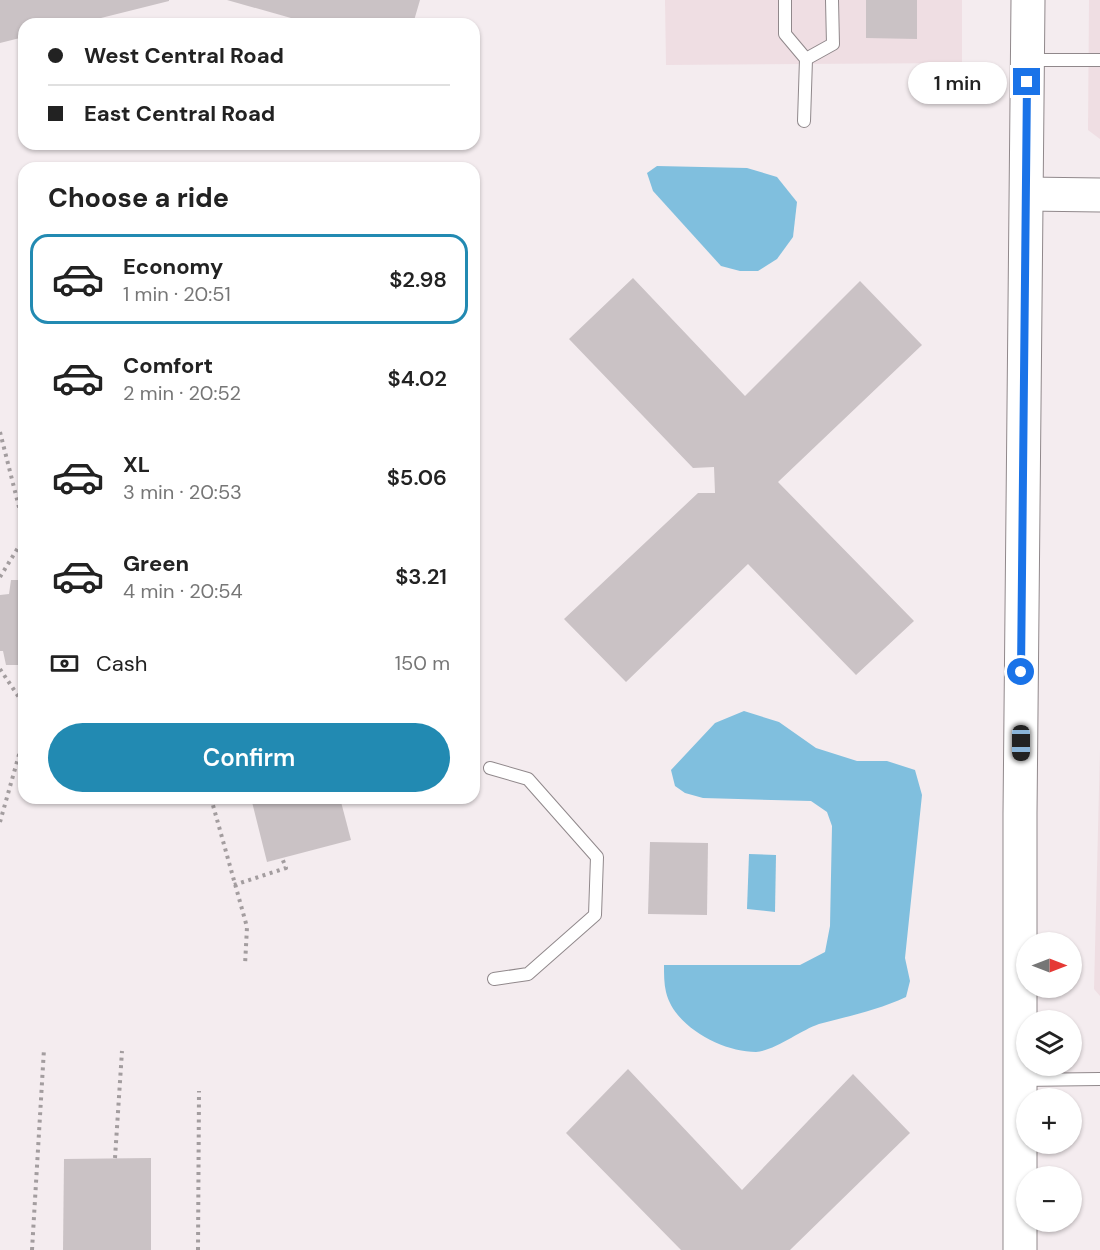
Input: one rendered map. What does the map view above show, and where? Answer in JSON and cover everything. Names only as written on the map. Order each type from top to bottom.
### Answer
[{"type":"main road","points":[[1020,1250],[1019,1080],[1028,0]]},
{"type":"main road","points":[[1027,194],[1100,195]]},
{"type":"lane","points":[[784,0],[785,34],[806,59],[804,121]]},
{"type":"lane","points":[[806,59],[833,44],[832,0]]},
{"type":"lane","points":[[1028,60],[1100,60]]},
{"type":"lane","points":[[490,768],[528,779],[597,857],[595,915],[528,974],[494,979]]},
{"type":"lane","points":[[1019,1080],[1100,1079]]},
{"type":"path","points":[[0,432],[18,503]]},
{"type":"path","points":[[0,577],[18,548]]},
{"type":"path","points":[[0,669],[18,696]]},
{"type":"path","points":[[0,822],[18,758]]},
{"type":"path","points":[[213,804],[234,885],[248,927],[245,965]]},
{"type":"path","points":[[234,885],[286,868],[282,858]]},
{"type":"path","points":[[32,1250],[44,1049]]},
{"type":"path","points":[[115,1158],[122,1051]]},
{"type":"path","points":[[198,1250],[199,1091]]},
{"type":"shaded area","points":[[665,0],[962,0],[962,63],[666,65]]},
{"type":"shaded area","points":[[1089,0],[1100,0],[1100,139],[1088,130]]},
{"type":"shaded area","points":[[1100,749],[1100,996],[1094,989]]},
{"type":"water","points":[[657,166],[747,168],[777,177],[797,202],[793,237],[777,259],[758,271],[740,271],[721,266],[653,191],[647,173]]},
{"type":"water","points":[[744,711],[779,722],[816,748],[857,761],[887,761],[915,770],[922,795],[905,958],[910,981],[906,997],[874,1009],[819,1024],[771,1048],[756,1052],[729,1048],[689,1026],[671,1005],[666,992],[664,975],[664,965],[800,965],[825,952],[830,926],[832,826],[827,812],[811,801],[703,798],[685,793],[675,786],[671,770],[715,723]]},
{"type":"water","points":[[749,854],[776,855],[775,912],[747,909]]},
{"type":"building","points":[[0,0],[169,0],[101,18],[18,18],[18,38],[0,43]]},
{"type":"building","points":[[227,0],[420,0],[415,18],[291,18]]},
{"type":"building","points":[[866,0],[917,0],[917,39],[866,38]]},
{"type":"building","points":[[633,278],[745,396],[860,281],[922,345],[778,482],[914,621],[856,675],[748,564],[626,682],[564,619],[698,493],[715,493],[714,467],[693,468],[569,339]]},
{"type":"building","points":[[11,580],[18,580],[18,665],[6,665],[3,651],[0,651],[0,595],[9,594]]},
{"type":"building","points":[[252,804],[342,804],[351,840],[267,862]]},
{"type":"building","points":[[650,842],[708,843],[707,915],[648,914]]},
{"type":"building","points":[[628,1069],[742,1190],[853,1074],[910,1133],[790,1250],[681,1250],[566,1133]]},
{"type":"building","points":[[151,1158],[151,1250],[63,1250],[64,1159]]},
{"type":"route","points":[[1021,672],[1027,82]]}]
